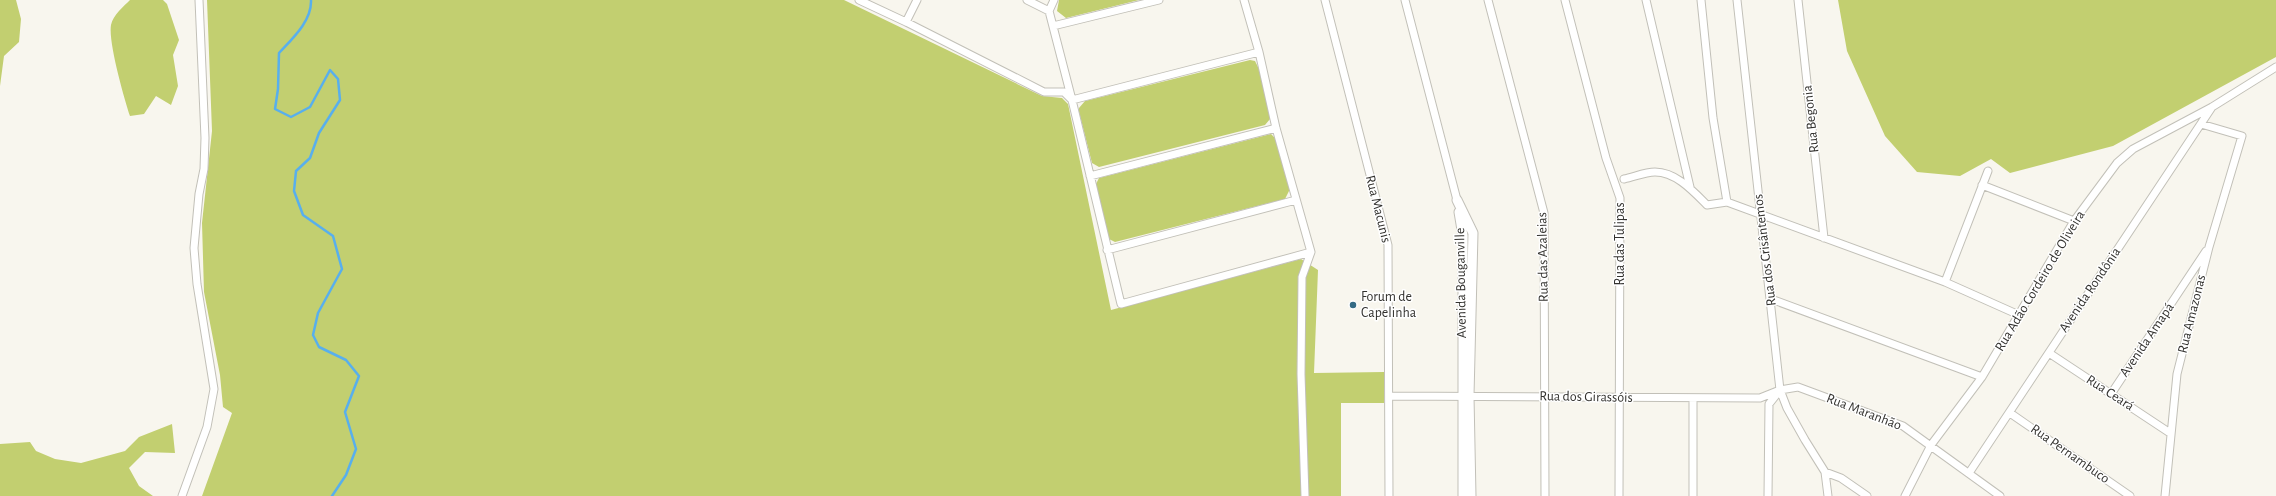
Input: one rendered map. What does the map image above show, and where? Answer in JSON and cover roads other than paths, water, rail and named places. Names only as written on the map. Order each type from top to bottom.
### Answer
[{"type":"street","points":[[182,496],[207,427],[214,389],[197,284],[194,248],[198,200],[204,169],[205,138],[199,0]]},
{"type":"street","points":[[859,0],[906,22],[1044,92],[1064,92],[1072,100]]},
{"type":"street","points":[[906,22],[917,0]]},
{"type":"street","points":[[1027,0],[1049,11]]},
{"type":"street","points":[[1054,0],[1049,11],[1072,100],[1120,304],[1311,252]]},
{"type":"street","points":[[1054,26],[1159,0]]},
{"type":"street","points":[[1244,0],[1259,52],[1276,128],[1311,252],[1302,277],[1301,374],[1305,496]]},
{"type":"street","name":"Rua Macunis","points":[[1325,0],[1388,245],[1390,396],[1389,496]]},
{"type":"street","points":[[1405,0],[1457,200]]},
{"type":"street","name":"Rua das Azaleias","points":[[1488,0],[1544,213],[1545,496]]},
{"type":"street","name":"Rua das Tulipas","points":[[1565,0],[1606,158],[1620,198],[1619,496]]},
{"type":"street","points":[[1646,0],[1690,187]]},
{"type":"street","points":[[1701,0],[1713,118],[1727,202]]},
{"type":"street","name":"Rua dos Crisântemos","points":[[1737,0],[1780,390],[1794,421],[1825,472]]},
{"type":"street","name":"Rua Begonia","points":[[1798,0],[1824,238]]},
{"type":"street","points":[[1072,100],[1259,52]]},
{"type":"street","name":"Rua Adão Cordeiro de Oliveira","points":[[1905,496],[1931,445],[1982,377],[2074,221],[2117,163],[2133,149],[2212,107],[2276,67]]},
{"type":"street","name":"Avenida Rondônia","points":[[1969,473],[2212,107]]},
{"type":"street","name":"Rua Amazonas","points":[[2165,496],[2177,374],[2209,247],[2242,136],[2201,124]]},
{"type":"street","points":[[1090,176],[1276,128]]},
{"type":"street","points":[[1945,282],[1988,170]]},
{"type":"street","points":[[1624,179],[1655,172],[1669,175],[1690,187],[1707,205],[1727,202],[1945,282],[2019,314]]},
{"type":"street","points":[[1982,185],[2074,221]]},
{"type":"street","points":[[1107,250],[1296,200]]},
{"type":"street","name":"Avenida Bouganville","points":[[1457,200],[1473,233],[1465,396],[1463,496]]},
{"type":"street","name":"Avenida Amapá","points":[[2111,394],[2209,247]]},
{"type":"street","points":[[1771,299],[1982,377]]},
{"type":"street","name":"Rua Ceará","points":[[2048,353],[2170,433]]},
{"type":"street","name":"Rua Maranhão","points":[[1780,390],[1798,387],[1903,426],[2000,496]]},
{"type":"street","points":[[1768,496],[1769,404],[1780,390]]},
{"type":"street","name":"Rua dos Girassóis","points":[[1390,396],[1544,396],[1694,399],[1760,398],[1780,390]]},
{"type":"street","name":"Avenida Bouganville","points":[[1465,396],[1471,496]]},
{"type":"street","points":[[1693,496],[1694,399]]},
{"type":"street","name":"Rua Pernambuco","points":[[2010,413],[2130,496]]},
{"type":"street","points":[[1828,496],[1825,472],[1841,478],[1867,496]]},
{"type":"waterway","points":[[311,0],[305,22],[295,36],[279,53],[278,89],[275,109],[291,117],[310,107],[330,70],[338,79],[340,100],[319,133],[310,158],[296,171],[294,191],[303,215],[333,236],[342,269],[318,313],[313,335],[319,347],[346,360],[359,376],[345,412],[356,449],[346,475],[332,496]]},
{"type":"place","name":"Forum de Capelinha","points":[[1353,305]]}]
